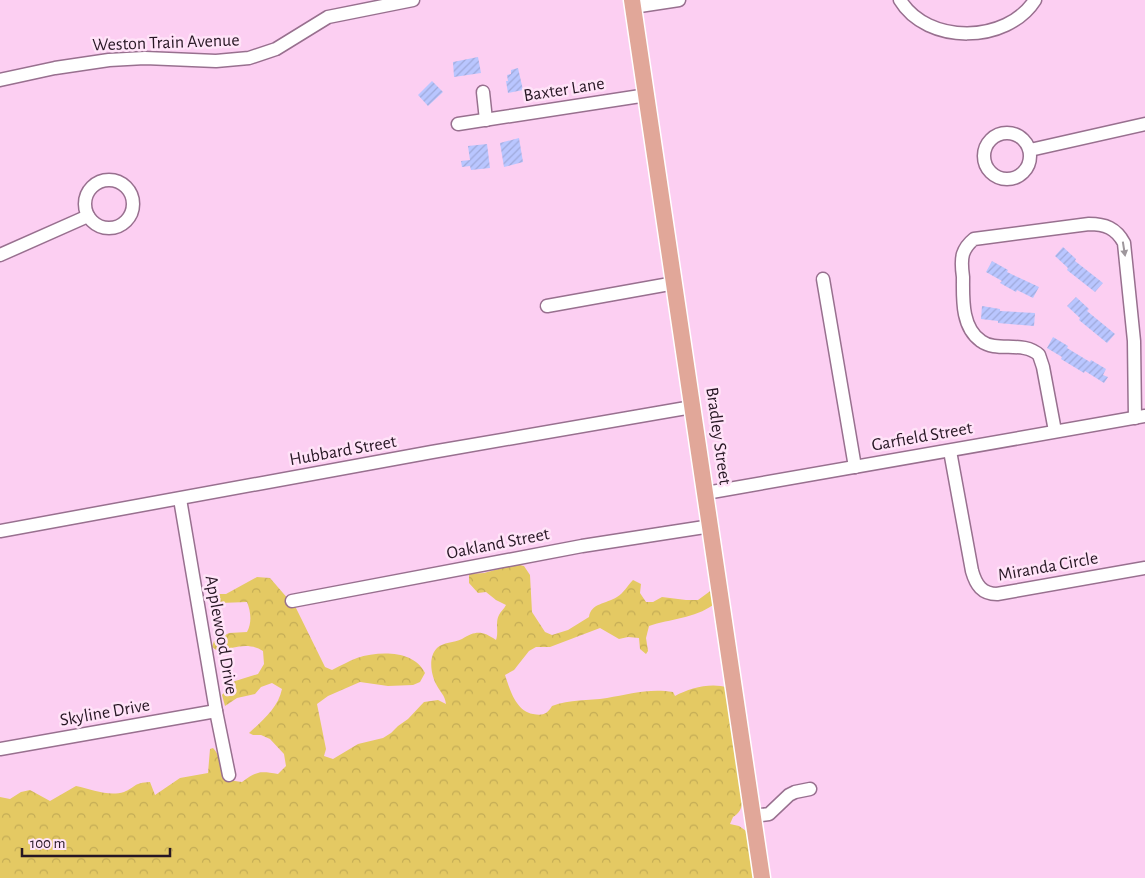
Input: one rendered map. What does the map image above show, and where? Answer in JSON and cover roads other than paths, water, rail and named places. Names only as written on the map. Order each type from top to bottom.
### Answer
[{"type":"main road","name":"Bradley Street","points":[[633,4],[762,878]]},
{"type":"street","name":"Weston Train Avenue","points":[[0,80],[55,68],[109,60],[145,58],[216,61],[249,58],[276,49],[328,17],[413,0]]},
{"type":"street","points":[[633,4],[679,0]]},
{"type":"street","points":[[900,0],[905,8],[929,26],[947,31],[977,32],[1006,26],[1026,12],[1035,0]]},
{"type":"street","points":[[483,92],[486,120]]},
{"type":"street","name":"Baxter Lane","points":[[458,124],[647,95]]},
{"type":"street","points":[[1030,150],[1145,124]]},
{"type":"street","points":[[0,255],[88,216]]},
{"type":"street","points":[[1055,431],[1039,355],[1026,348],[982,342],[971,330],[964,312],[962,259],[967,246],[978,238],[1089,224],[1106,226],[1120,235],[1124,243],[1140,417]]},
{"type":"street","points":[[823,279],[855,467]]},
{"type":"street","points":[[547,306],[674,283]]},
{"type":"street","name":"Hubbard Street","points":[[0,531],[432,452],[692,407]]},
{"type":"street","name":"Garfield Street","points":[[706,493],[1140,417]]},
{"type":"street","name":"Miranda Circle","points":[[950,451],[972,571],[976,584],[984,592],[997,594],[1145,568]]},
{"type":"street","name":"Applewood Drive","points":[[180,499],[216,711],[229,775]]},
{"type":"street","name":"Oakland Street","points":[[292,601],[582,546],[710,526]]},
{"type":"street","name":"Skyline Drive","points":[[0,749],[216,711]]},
{"type":"street","points":[[754,816],[770,814],[789,795],[810,789]]}]
